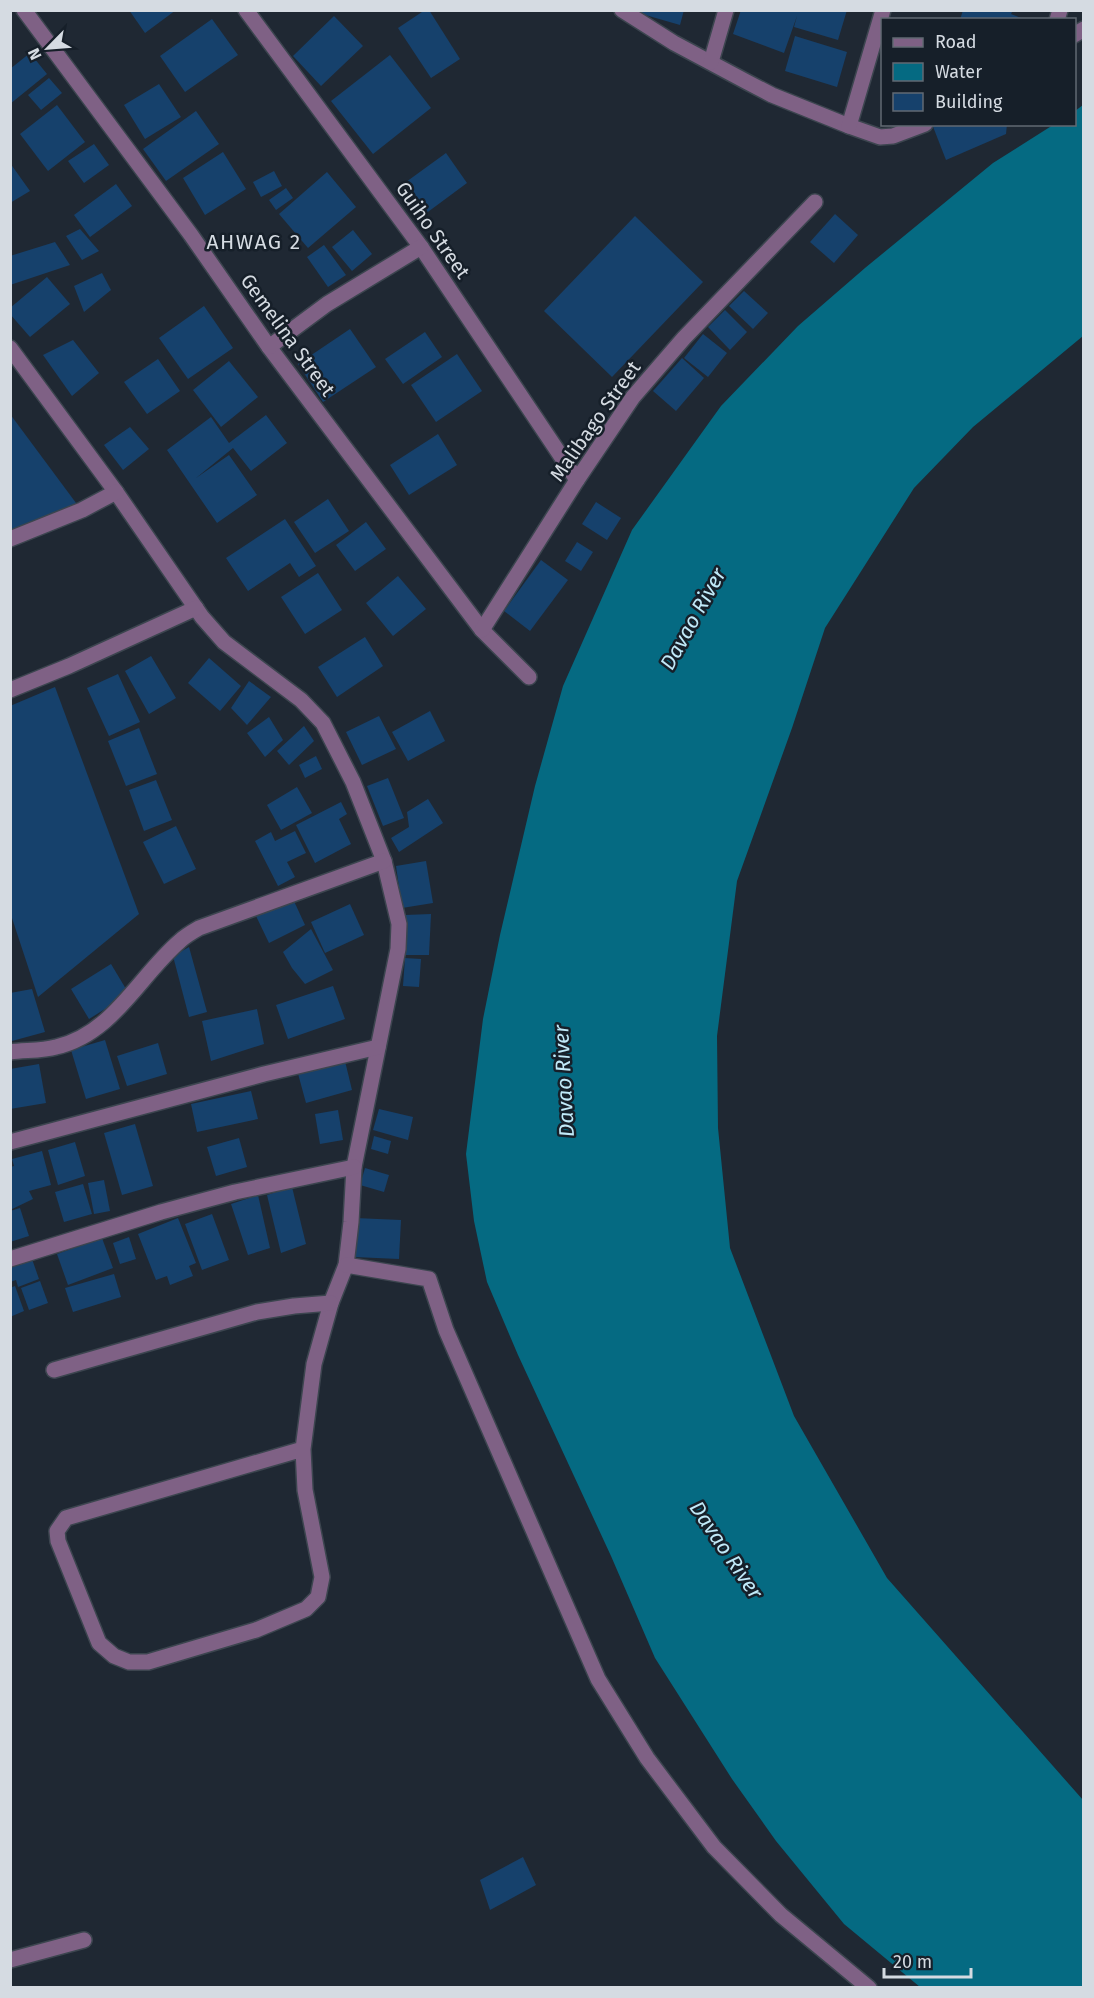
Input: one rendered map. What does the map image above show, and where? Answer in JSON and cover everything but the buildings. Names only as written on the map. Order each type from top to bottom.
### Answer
[{"type":"street","name":"Gemelina Street","points":[[24,10],[191,235],[269,347],[482,630],[529,676]]},
{"type":"street","name":"Guiho Street","points":[[246,10],[421,247],[577,480]]},
{"type":"street","points":[[622,10],[674,43],[772,95],[849,126],[880,136],[893,136],[920,126]]},
{"type":"street","points":[[711,62],[726,10]]},
{"type":"street","points":[[849,126],[883,10]]},
{"type":"street","name":"Malibago Street","points":[[482,630],[577,480],[633,397],[684,338],[815,202]]},
{"type":"street","points":[[269,347],[327,304],[421,247]]},
{"type":"street","points":[[10,348],[116,492],[196,608],[224,642],[301,700],[323,723],[353,782],[384,861],[399,924],[398,949],[354,1167],[346,1265],[331,1303],[314,1364],[303,1449],[305,1490],[322,1577],[318,1597],[306,1609],[256,1630],[148,1662],[129,1662],[114,1656],[99,1643],[58,1541],[57,1531],[66,1518],[303,1449]]},
{"type":"street","points":[[10,539],[82,510],[116,492]]},
{"type":"street","points":[[10,690],[69,666],[196,608]]},
{"type":"street","points":[[10,1052],[56,1047],[76,1040],[120,1008],[166,954],[199,928],[384,861]]},
{"type":"street","points":[[10,1142],[264,1074],[378,1047]]},
{"type":"street","points":[[10,1259],[161,1212],[235,1192],[354,1167]]},
{"type":"street","points":[[346,1265],[429,1279],[446,1330],[597,1679],[647,1758],[714,1846],[781,1916],[869,1988]]},
{"type":"street","points":[[54,1370],[257,1312],[331,1303]]},
{"type":"street","points":[[10,1960],[84,1940]]},
{"type":"water","name":"Davao River","points":[[1083,105],[1083,336],[973,427],[914,488],[825,628],[737,881],[717,1036],[718,1128],[730,1248],[794,1416],[887,1578],[1083,1800],[1083,1987],[920,1987],[844,1924],[776,1841],[732,1779],[655,1658],[487,1282],[474,1221],[466,1154],[483,1019],[535,786],[563,686],[632,530],[721,406],[798,326],[993,163],[1051,126],[1076,126],[1076,110]]},
{"type":"district","name":"AHWAG 2","points":[[254,242]]}]
